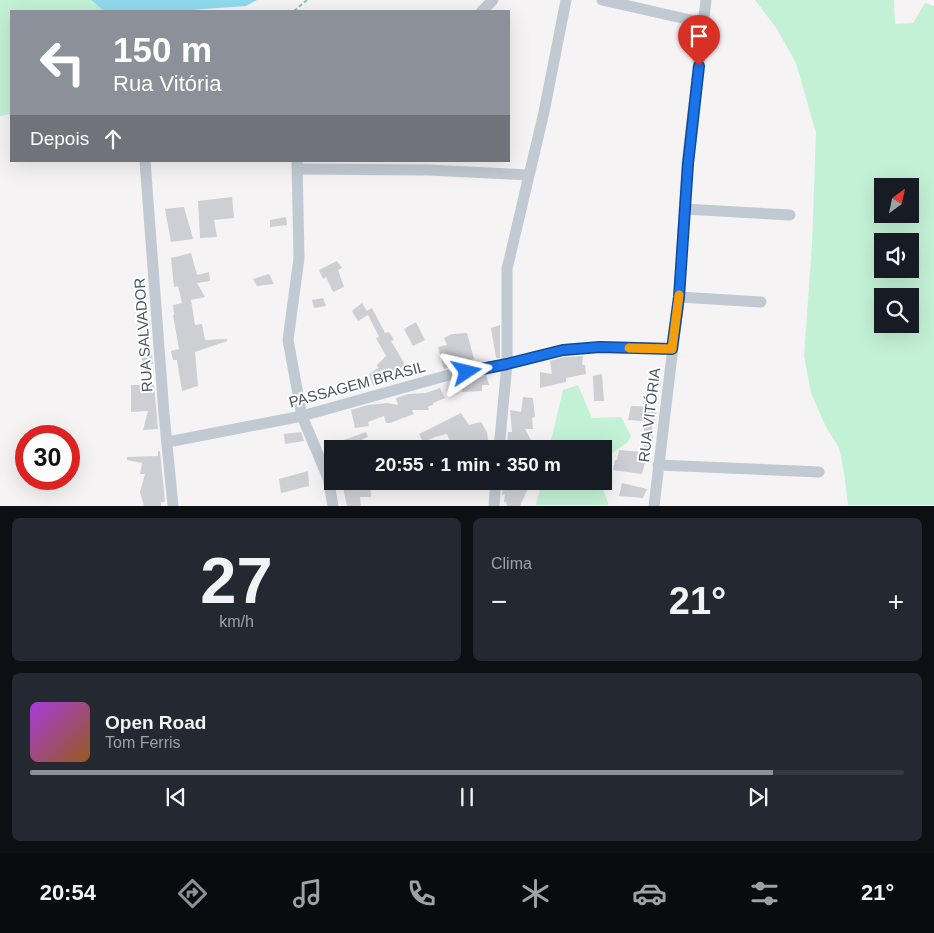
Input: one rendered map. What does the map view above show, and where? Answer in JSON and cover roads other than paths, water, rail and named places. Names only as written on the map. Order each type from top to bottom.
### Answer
[{"type":"street","points":[[483,10],[492,0]]},
{"type":"street","points":[[501,440],[507,364],[507,269],[544,112],[566,0]]},
{"type":"street","points":[[602,0],[704,23]]},
{"type":"street","name":"RUA VITÓRIA","points":[[654,506],[679,297],[684,209],[706,0]]},
{"type":"street","name":"RUA SALVADOR","points":[[145,162],[173,506]]},
{"type":"street","points":[[333,506],[328,478],[302,416],[288,340],[298,276],[298,165],[528,175]]},
{"type":"street","points":[[684,209],[790,215]]},
{"type":"street","points":[[679,297],[761,302]]},
{"type":"street","name":"PASSAGEM BRASIL","points":[[168,442],[302,416],[456,373],[507,364],[563,350],[600,347],[672,349]]},
{"type":"street","points":[[658,466],[819,472]]},
{"type":"street","points":[[494,506],[495,490]]},
{"type":"water","points":[[91,0],[257,0],[246,6],[191,10],[103,10]]}]
